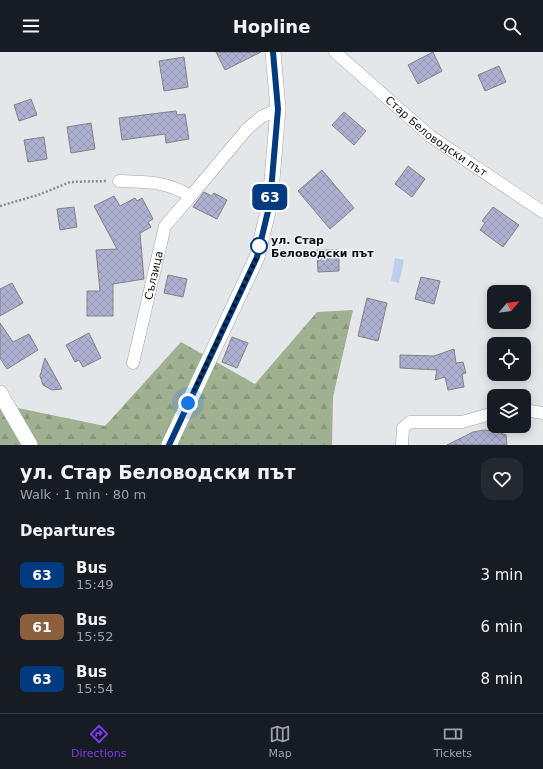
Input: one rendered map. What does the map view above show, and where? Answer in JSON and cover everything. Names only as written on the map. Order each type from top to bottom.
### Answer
[{"type":"street","points":[[169,445],[257,257],[270,203],[278,109],[273,52]]},
{"type":"street","name":"Стар Беловодски път","points":[[335,52],[430,136],[543,212]]},
{"type":"street","name":"Сълзица","points":[[133,363],[165,226],[247,128],[261,117],[278,109]]},
{"type":"street","points":[[119,181],[169,185],[191,196]]},
{"type":"street","points":[[0,393],[30,445]]},
{"type":"street","points":[[531,411],[543,413]]},
{"type":"street","points":[[402,445],[403,428],[410,422],[462,422],[487,414]]},
{"type":"path","points":[[0,206],[38,195],[70,182],[119,181]]},
{"type":"green space","points":[[353,310],[333,397],[332,445],[0,445],[0,393],[8,406],[105,426],[181,342],[255,384],[317,312]]},
{"type":"water","points":[[395,258],[404,260],[399,283],[391,281]]},
{"type":"building","points":[[216,52],[261,52],[225,70]]},
{"type":"building","points":[[433,52],[442,71],[418,84],[408,65]]},
{"type":"building","points":[[184,57],[188,87],[164,91],[159,61]]},
{"type":"building","points":[[499,66],[506,82],[485,91],[478,75]]},
{"type":"building","points":[[31,99],[37,115],[19,121],[14,105]]},
{"type":"building","points":[[176,111],[177,115],[185,114],[189,139],[166,143],[165,134],[122,140],[119,118]]},
{"type":"building","points":[[344,112],[366,131],[354,145],[332,125]]},
{"type":"building","points":[[91,123],[95,149],[71,153],[67,127]]},
{"type":"building","points":[[44,137],[47,159],[28,162],[24,140]]},
{"type":"building","points":[[408,166],[425,179],[412,197],[395,184]]},
{"type":"building","points":[[322,170],[354,208],[330,229],[298,191]]},
{"type":"building","points":[[204,192],[212,196],[214,193],[227,200],[217,219],[193,207]]},
{"type":"building","points":[[114,196],[120,206],[135,198],[137,201],[142,198],[153,219],[148,222],[151,227],[140,233],[144,279],[113,284],[113,316],[87,316],[87,291],[100,291],[96,250],[117,249],[94,206]]},
{"type":"building","points":[[74,207],[77,227],[60,230],[57,209]]},
{"type":"building","points":[[493,207],[519,225],[503,247],[480,230],[485,223],[482,221]]},
{"type":"building","points":[[317,250],[339,250],[339,271],[318,272]]},
{"type":"building","points":[[168,275],[187,279],[183,297],[164,293]]},
{"type":"building","points":[[421,277],[440,281],[434,304],[415,299]]},
{"type":"building","points":[[12,283],[23,303],[0,316],[0,289]]},
{"type":"building","points":[[367,298],[387,303],[378,341],[358,336]]},
{"type":"building","points":[[0,323],[13,342],[29,334],[38,350],[7,369],[0,358]]},
{"type":"building","points":[[89,333],[101,358],[83,367],[79,360],[75,362],[66,345]]},
{"type":"building","points":[[232,337],[248,343],[237,368],[222,362]]},
{"type":"building","points":[[454,349],[456,363],[463,362],[466,373],[462,374],[464,387],[448,390],[445,377],[435,380],[437,370],[400,368],[400,355],[434,356]]},
{"type":"building","points":[[45,358],[62,389],[52,390],[43,385],[40,376]]},
{"type":"building","points":[[487,430],[487,433],[500,433],[506,435],[507,445],[447,445],[473,432]]},
{"type":"bus line","name":"63","points":[[169,445],[257,257],[270,203],[278,109],[273,52]]},
{"type":"place","name":"ул. Стар Беловодски път","points":[[259,246]]},
{"type":"route","points":[[188,403],[257,257],[260,243],[259,246]]}]
